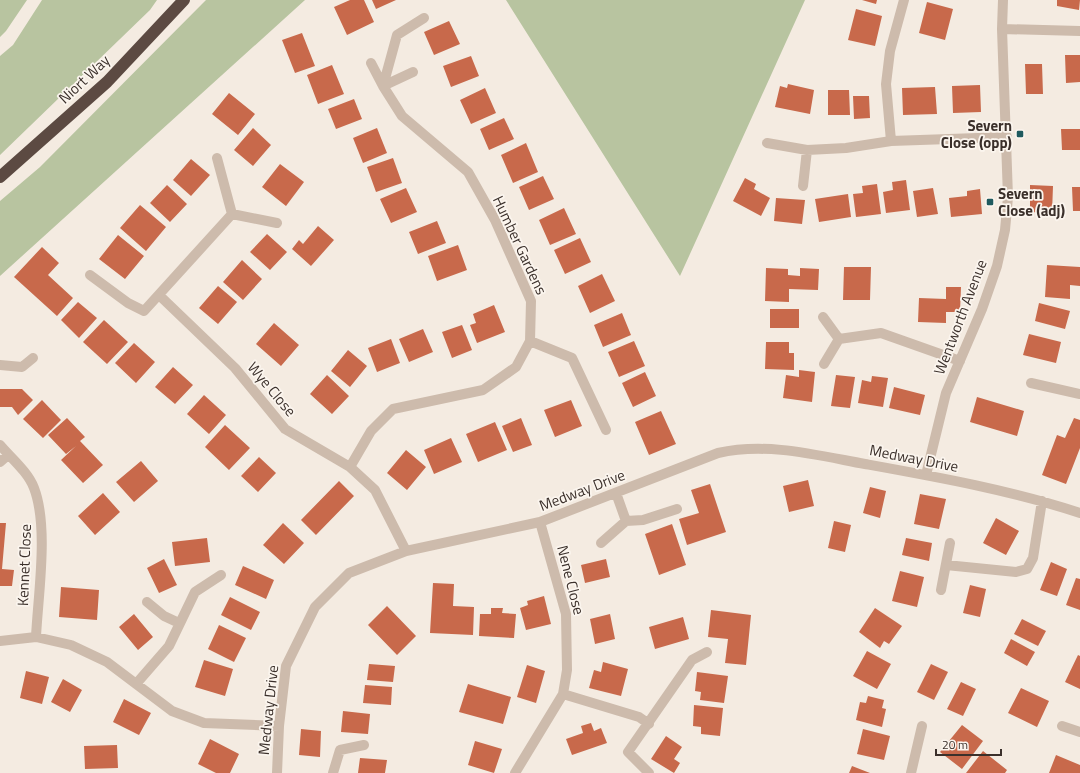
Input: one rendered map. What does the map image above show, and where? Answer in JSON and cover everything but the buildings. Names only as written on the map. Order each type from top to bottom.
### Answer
[{"type":"highway","name":"Niort Way","points":[[0,177],[106,82],[184,0]]},
{"type":"street","points":[[891,141],[886,84],[890,51],[904,0]]},
{"type":"street","name":"Wentworth Avenue","points":[[926,475],[946,393],[982,309],[997,266],[1005,230],[1008,197],[1002,29],[1004,0]]},
{"type":"street","points":[[383,86],[397,35],[424,18]]},
{"type":"street","points":[[1002,29],[1080,31]]},
{"type":"street","name":"Humber Gardens","points":[[350,467],[371,431],[393,409],[483,390],[516,367],[530,341],[531,301],[494,220],[468,172],[402,116],[383,86],[372,63]]},
{"type":"street","points":[[383,86],[413,72]]},
{"type":"street","points":[[767,143],[807,150],[846,148],[891,141],[1007,137]]},
{"type":"street","points":[[803,186],[807,150]]},
{"type":"street","points":[[218,158],[232,214]]},
{"type":"street","points":[[232,214],[277,223]]},
{"type":"street","points":[[90,275],[128,303],[144,311],[160,296],[232,214]]},
{"type":"street","name":"Wye Close","points":[[160,296],[235,368],[285,429],[350,467],[375,490],[406,552]]},
{"type":"street","points":[[823,316],[839,339]]},
{"type":"street","points":[[839,339],[882,333],[960,361]]},
{"type":"street","points":[[824,364],[839,339]]},
{"type":"street","points":[[530,341],[572,358],[606,430]]},
{"type":"street","points":[[0,365],[22,368],[33,358]]},
{"type":"street","points":[[1031,383],[1080,394]]},
{"type":"street","name":"Kennet Close","points":[[0,444],[8,455],[24,471],[34,487],[42,528],[36,637]]},
{"type":"street","name":"Medway Drive","points":[[277,773],[279,726],[286,666],[315,607],[349,573],[406,552],[540,522],[718,453],[734,450],[779,449],[926,475],[1042,501],[1080,513]]},
{"type":"street","points":[[0,462],[8,455]]},
{"type":"street","points":[[616,493],[626,521]]},
{"type":"street","points":[[946,565],[1016,572],[1027,569],[1032,558],[1042,501]]},
{"type":"street","points":[[601,543],[626,521],[642,520],[677,509]]},
{"type":"street","name":"Nene Close","points":[[515,773],[563,694],[567,670],[566,614],[540,522]]},
{"type":"street","points":[[941,590],[950,543]]},
{"type":"street","points":[[136,684],[169,646],[195,592],[221,575]]},
{"type":"street","points":[[147,602],[164,616],[180,623]]},
{"type":"street","points":[[0,641],[36,637],[71,645],[107,662],[172,711],[204,723],[279,726]]},
{"type":"street","points":[[649,773],[628,752],[649,724],[692,660],[707,652]]},
{"type":"street","points":[[563,694],[639,717],[649,724]]},
{"type":"street","points":[[911,773],[922,726]]},
{"type":"street","points":[[1062,726],[1080,732]]},
{"type":"street","points":[[333,773],[340,750],[364,744]]},
{"type":"green space","points":[[0,0],[27,0],[6,31],[0,37]]},
{"type":"green space","points":[[42,0],[157,0],[150,10],[0,155],[0,56],[13,45]]},
{"type":"green space","points":[[206,0],[305,0],[0,276],[0,201],[40,167]]},
{"type":"green space","points":[[506,0],[805,0],[680,276]]},
{"type":"place","name":"Severn Close (opp)","points":[[1020,134]]},
{"type":"place","name":"Severn Close (adj)","points":[[990,202]]}]
